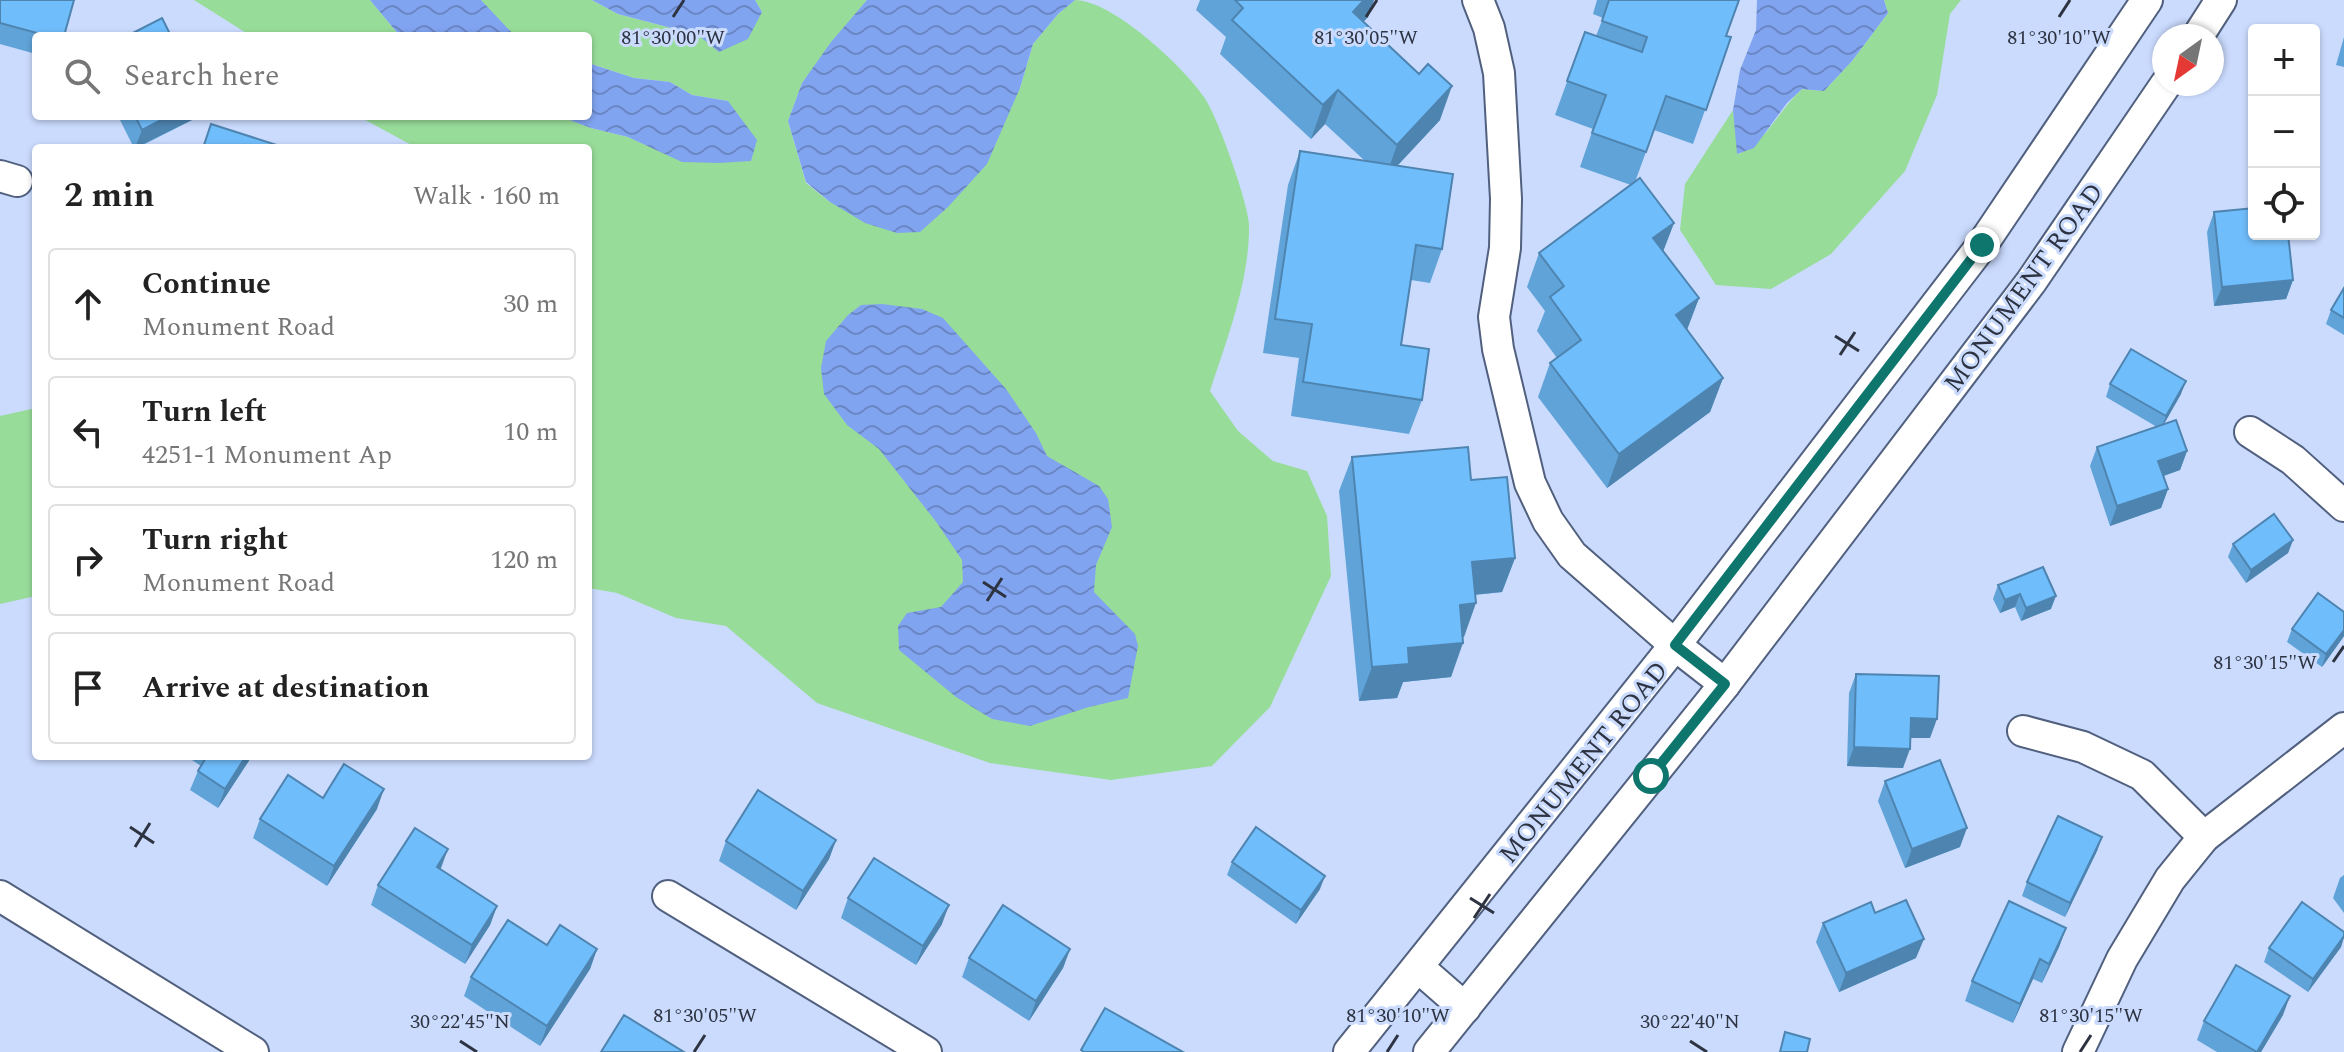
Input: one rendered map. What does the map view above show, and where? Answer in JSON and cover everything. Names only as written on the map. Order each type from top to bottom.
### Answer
[{"type":"street","points":[[1478,0],[1489,28],[1499,73],[1503,152],[1505,248],[1494,317],[1501,363],[1530,483],[1548,521],[1572,555],[1675,645],[1725,684]]},
{"type":"street","name":"MONUMENT ROAD","points":[[1349,1052],[1675,645],[1982,245],[2147,0]]},
{"type":"street","points":[[2206,24],[2221,0]]},
{"type":"street","name":"MONUMENT ROAD","points":[[1429,1052],[1725,684],[2031,282],[2158,96]]},
{"type":"street","points":[[2250,432],[2293,460],[2344,506]]},
{"type":"street","points":[[2078,1052],[2122,959],[2170,879],[2204,837],[2344,728]]},
{"type":"street","points":[[2023,731],[2083,747],[2142,775],[2204,837]]},
{"type":"street","points":[[0,896],[253,1052]]},
{"type":"street","points":[[668,896],[926,1052]]},
{"type":"street","points":[[1418,967],[1465,1008]]},
{"type":"green space","points":[[194,0],[370,0],[397,32],[245,32]]},
{"type":"green space","points":[[481,0],[592,0],[618,14],[698,35],[762,12],[755,0],[867,0],[802,83],[788,121],[806,183],[830,202],[1020,88],[1033,44],[1058,14],[1075,0],[1108,11],[1146,37],[1194,84],[1210,107],[1238,179],[1249,224],[1242,288],[1210,391],[1238,431],[1273,461],[1307,471],[1327,516],[1331,576],[1270,707],[1212,766],[1111,780],[990,763],[817,703],[726,626],[676,618],[617,593],[592,589],[592,144],[410,144],[365,120],[570,120],[628,137],[682,161],[728,101],[692,95],[670,82],[634,78],[592,64],[592,32],[509,32]]},
{"type":"green space","points":[[1884,0],[1961,0],[1950,14],[1937,95],[1905,171],[1831,254],[1771,289],[1716,285],[1680,230],[1685,184],[1733,110],[1738,154],[1757,142],[1802,89],[1824,91],[1852,61],[1888,13]]},
{"type":"green space","points":[[32,409],[32,597],[0,604],[0,416]]},
{"type":"water","points":[[370,0],[481,0],[511,32],[397,32]]},
{"type":"water","points":[[592,0],[755,0],[762,12],[748,39],[719,52],[698,35],[618,14]]},
{"type":"water","points":[[867,0],[1075,0],[1058,14],[1033,44],[1020,88],[987,164],[920,232],[897,233],[865,223],[830,202],[806,182],[788,121],[802,83],[831,42]]},
{"type":"water","points":[[1757,0],[1884,0],[1888,13],[1852,61],[1824,91],[1802,89],[1787,103],[1754,148],[1737,154],[1733,110],[1740,70],[1756,30]]},
{"type":"water","points":[[592,64],[634,78],[670,82],[692,95],[728,101],[757,140],[751,161],[682,162],[628,137],[570,120],[592,120]]},
{"type":"water","points":[[861,305],[922,309],[943,318],[1006,389],[1036,433],[1047,456],[1099,486],[1108,499],[1112,527],[1096,565],[1094,592],[1135,634],[1138,646],[1128,698],[1030,726],[992,719],[956,697],[899,650],[898,626],[907,613],[941,607],[963,582],[962,560],[879,449],[847,425],[824,394],[821,368],[826,341]]},
{"type":"building","points":[[0,0],[74,0],[65,32],[33,32],[0,23]]},
{"type":"building","points":[[1235,0],[1364,0],[1353,12],[1419,74],[1428,64],[1452,86],[1397,145],[1338,90],[1323,105],[1232,20],[1243,8]]},
{"type":"building","points":[[1609,0],[1739,0],[1726,36],[1731,37],[1706,110],[1666,96],[1646,152],[1592,133],[1606,95],[1567,81],[1585,32],[1642,52],[1647,37],[1602,21]]},
{"type":"building","points":[[162,18],[169,32],[135,32]]},
{"type":"building","points":[[137,120],[161,120],[142,130]]},
{"type":"building","points":[[211,124],[274,144],[204,144]]},
{"type":"building","points":[[1300,151],[1453,174],[1442,249],[1416,245],[1401,345],[1429,349],[1422,400],[1303,382],[1312,324],[1275,319]]},
{"type":"building","points":[[1640,178],[1674,223],[1653,238],[1699,298],[1676,315],[1723,378],[1619,454],[1550,363],[1581,340],[1550,297],[1564,286],[1539,253]]},
{"type":"building","points":[[2248,209],[2248,240],[2289,240],[2293,280],[2222,287],[2214,212]]},
{"type":"building","points":[[2344,288],[2344,318],[2331,310]]},
{"type":"building","points":[[2131,349],[2186,381],[2166,416],[2110,384]]},
{"type":"building","points":[[2176,420],[2187,451],[2158,461],[2168,489],[2117,506],[2097,447]]},
{"type":"building","points":[[1468,447],[1471,480],[1507,477],[1515,558],[1472,562],[1476,603],[1460,605],[1463,643],[1408,648],[1409,664],[1372,667],[1352,457]]},
{"type":"building","points":[[2274,514],[2293,540],[2251,570],[2233,544]]},
{"type":"building","points":[[2043,567],[2056,596],[2026,608],[2020,594],[2005,600],[1998,585]]},
{"type":"building","points":[[2318,593],[2344,612],[2344,630],[2326,654],[2292,629]]},
{"type":"building","points":[[1856,674],[1939,676],[1937,719],[1911,718],[1910,749],[1854,747]]},
{"type":"building","points":[[205,760],[243,760],[225,789],[198,771]]},
{"type":"building","points":[[1940,760],[1967,828],[1912,849],[1885,781]]},
{"type":"building","points":[[344,764],[384,789],[334,866],[260,819],[288,775],[323,798]]},
{"type":"building","points":[[758,790],[836,840],[803,891],[726,841]]},
{"type":"building","points":[[2058,816],[2102,837],[2070,903],[2027,882]]},
{"type":"building","points":[[1256,827],[1325,876],[1301,910],[1232,862]]},
{"type":"building","points":[[415,828],[448,849],[437,867],[497,906],[472,945],[378,885]]},
{"type":"building","points":[[874,858],[949,905],[923,946],[848,898]]},
{"type":"building","points":[[1906,900],[1924,939],[1846,973],[1823,923],[1871,902],[1875,913]]},
{"type":"building","points":[[2009,901],[2066,928],[2049,964],[2040,959],[2020,1004],[1972,981]]},
{"type":"building","points":[[2302,902],[2344,932],[2313,979],[2269,948]]},
{"type":"building","points":[[1003,905],[1070,949],[1036,1001],[969,958]]},
{"type":"building","points":[[508,920],[547,945],[560,925],[597,949],[547,1026],[471,977]]},
{"type":"building","points":[[2236,965],[2290,996],[2257,1052],[2204,1021]]},
{"type":"building","points":[[1105,1008],[1183,1052],[1084,1052],[1081,1050]]},
{"type":"building","points":[[624,1015],[684,1052],[601,1052]]},
{"type":"building","points":[[1785,1032],[1810,1039],[1807,1052],[1780,1052]]},
{"type":"route","points":[[1651,776],[1725,684],[1675,645],[1982,245]]}]
